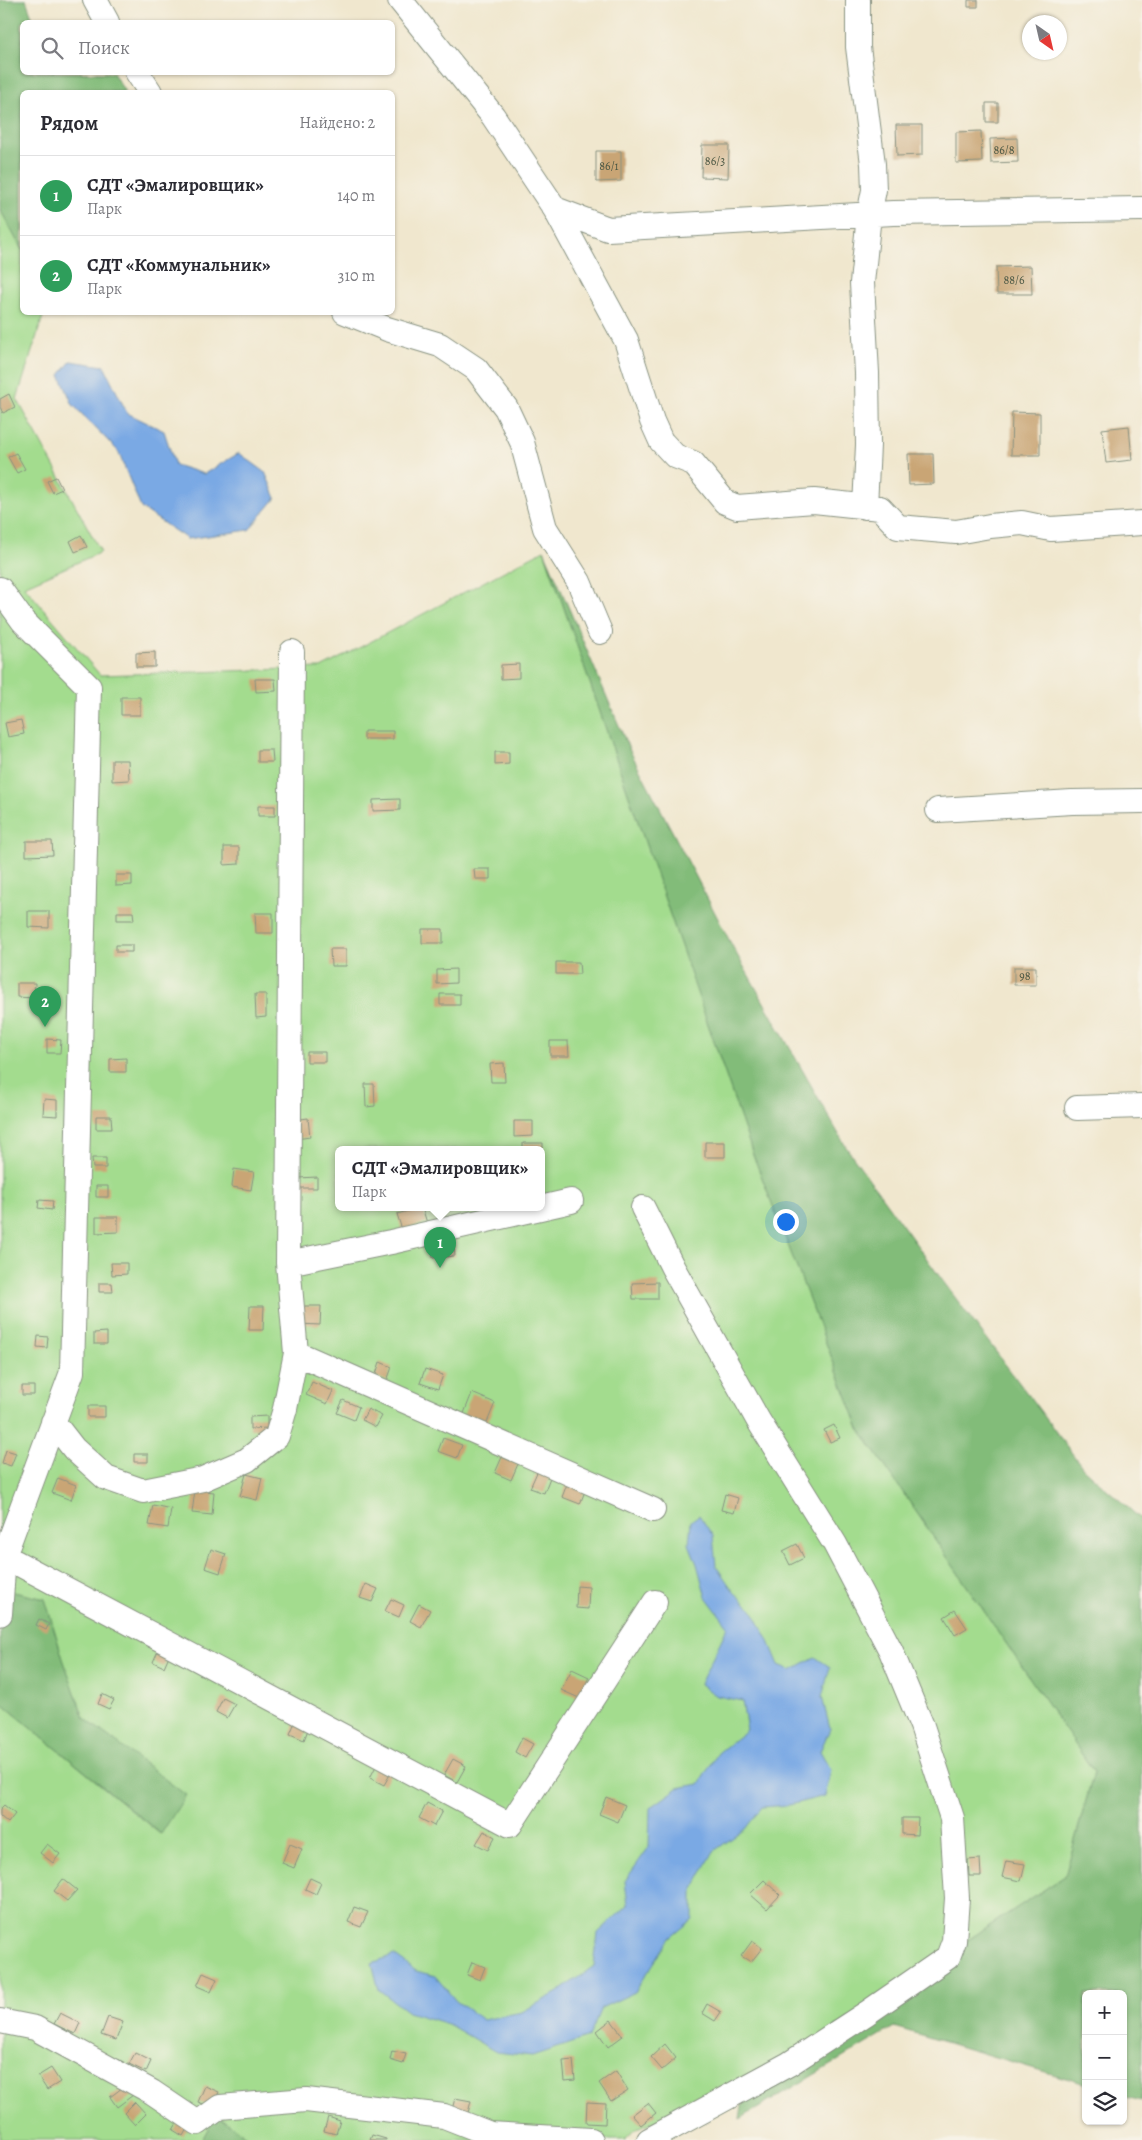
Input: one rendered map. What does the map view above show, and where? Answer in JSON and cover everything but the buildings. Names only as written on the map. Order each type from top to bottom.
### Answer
[{"type":"street","points":[[95,0],[105,20]]},
{"type":"street","points":[[400,0],[493,116],[555,209],[626,340],[652,421],[661,441],[675,456],[693,463],[726,502],[737,507],[814,501],[880,508],[898,527],[956,532],[990,526],[1022,524],[1051,529],[1142,523]]},
{"type":"street","points":[[858,0],[858,47],[874,181],[874,190],[868,215],[862,283],[867,391],[865,507]]},
{"type":"street","points":[[139,75],[149,90]]},
{"type":"street","points":[[555,209],[608,229],[903,213],[1142,209]]},
{"type":"street","points":[[352,315],[387,329],[440,345],[476,369],[506,408],[522,442],[545,528],[579,582],[600,632]]},
{"type":"street","points":[[0,588],[23,621],[89,687],[72,1372],[4,1556],[0,1614]]},
{"type":"street","points":[[54,1422],[74,1449],[106,1478],[143,1491],[203,1480],[247,1460],[276,1436],[285,1409],[296,1353],[288,1263],[292,652]]},
{"type":"street","points":[[938,810],[1072,802],[1142,801]]},
{"type":"street","points":[[1077,1108],[1142,1106]]},
{"type":"street","points":[[545,1207],[571,1201]]},
{"type":"street","points":[[643,1208],[678,1276],[758,1420],[835,1544],[891,1651],[922,1726],[952,1818],[957,1898],[954,1940],[948,1957],[789,2064],[648,2140]]},
{"type":"street","points":[[288,1263],[527,1211]]},
{"type":"street","points":[[296,1353],[653,1510]]},
{"type":"street","points":[[4,1556],[510,1825],[655,1602]]},
{"type":"street","points":[[0,2021],[35,2028],[152,2092],[198,2123],[220,2107],[306,2100],[444,2116],[490,2134],[591,2140]]},
{"type":"green space","points":[[0,0],[26,0],[33,20],[20,20],[20,75],[114,75],[124,90],[20,90],[20,246],[0,209]]},
{"type":"green space","points":[[0,209],[20,246],[20,315],[43,315],[17,399],[101,552],[24,586],[100,675],[321,668],[544,550],[754,1157],[859,1428],[1094,1772],[1065,1876],[745,2087],[634,2130],[625,2140],[251,2140],[216,2114],[202,2140],[0,2140],[0,1702],[160,1834],[185,1795],[84,1718],[63,1659],[45,1599],[0,1589]]},
{"type":"green space","points":[[544,550],[629,749],[736,953],[846,1147],[945,1284],[1083,1468],[1142,1520],[1142,2101],[1127,2097],[1127,1990],[1082,1990],[1082,2083],[894,2027],[740,2119],[745,2087],[1065,1876],[1094,1772],[859,1428],[754,1157]]},
{"type":"green space","points":[[0,1589],[45,1599],[63,1659],[84,1718],[186,1795],[161,1834],[0,1702]]},
{"type":"green space","points":[[216,2114],[251,2140],[202,2140]]},
{"type":"water","points":[[71,361],[104,366],[127,413],[164,431],[175,465],[204,474],[239,453],[265,472],[276,498],[249,530],[187,539],[141,508],[118,451],[73,405],[60,375]]},
{"type":"water","points":[[699,1515],[713,1536],[716,1566],[734,1592],[751,1608],[768,1639],[779,1665],[791,1670],[815,1657],[830,1667],[822,1697],[830,1729],[820,1751],[831,1770],[825,1796],[789,1805],[762,1807],[745,1829],[714,1851],[693,1889],[693,1919],[670,1938],[635,1992],[601,2008],[589,2037],[532,2056],[496,2052],[448,2024],[408,2012],[379,1990],[372,1963],[394,1955],[416,1971],[435,1976],[456,2001],[483,2020],[522,2012],[558,1992],[594,1966],[598,1933],[628,1905],[625,1881],[649,1847],[650,1808],[678,1788],[699,1784],[718,1753],[747,1730],[742,1701],[717,1696],[700,1684],[728,1626],[706,1597],[697,1564],[689,1544],[691,1521]]},
{"type":"place","name":"СДТ «Коммунальник»","points":[[45,1027]]},
{"type":"place","name":"СДТ «Эмалировщик»","points":[[440,1268]]}]
